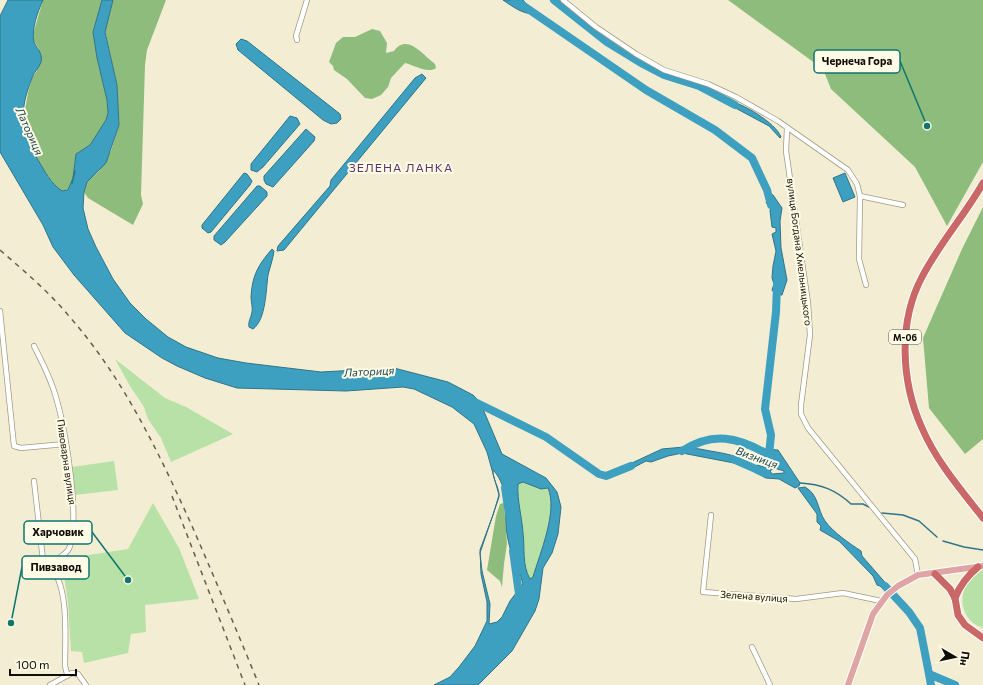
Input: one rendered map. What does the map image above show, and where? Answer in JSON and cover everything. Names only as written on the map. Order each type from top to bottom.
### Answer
[{"type":"highway","name":"М-06","points":[[983,183],[921,278],[910,308],[905,338],[909,385],[922,428],[934,450],[983,518]]},
{"type":"highway","points":[[955,598],[958,589],[967,576],[981,567]]},
{"type":"highway","points":[[935,574],[950,589],[955,598],[958,615],[973,632],[983,638]]},
{"type":"highway","points":[[973,632],[983,633]]},
{"type":"main road","points":[[848,685],[866,630],[881,601],[887,595],[898,586],[918,575],[981,567]]},
{"type":"street","points":[[297,40],[296,36],[307,0]]},
{"type":"street","points":[[563,0],[596,27],[664,70],[724,91],[778,121],[848,170],[857,184],[860,196],[859,259],[866,285]]},
{"type":"street","name":"вулиця Богдана Хмельницького","points":[[787,128],[786,151],[810,324],[800,405],[801,414],[808,428],[915,559],[918,575]]},
{"type":"street","points":[[860,196],[903,206]]},
{"type":"street","points":[[0,311],[14,446],[21,448],[65,444]]},
{"type":"street","name":"Пивоварна вулиця","points":[[34,346],[55,394],[65,444],[73,499],[72,536],[68,551],[56,561],[53,570]]},
{"type":"street","points":[[34,481],[43,560],[46,566],[53,570],[56,575],[62,595],[65,666],[68,674]]},
{"type":"street","name":"Зелена вулиця","points":[[711,515],[703,592],[796,599],[842,593],[881,601]]},
{"type":"street","points":[[752,647],[770,685]]},
{"type":"street","points":[[50,685],[68,674],[78,674],[86,685]]},
{"type":"green space","points":[[43,0],[102,0],[93,32],[97,58],[107,100],[108,113],[106,120],[90,145],[76,154],[73,178],[68,190],[62,191],[57,188],[43,169],[26,138],[23,121],[32,78],[37,71],[39,49],[34,41],[34,31]]},
{"type":"green space","points":[[113,0],[166,0],[147,50],[145,65],[141,195],[143,204],[133,225],[88,198],[84,192],[87,182],[99,171],[111,151],[119,125],[117,85],[105,30]]},
{"type":"green space","points":[[728,0],[983,0],[983,162],[947,226],[915,167],[831,89],[823,69]]},
{"type":"green space","points":[[372,29],[380,31],[387,43],[386,53],[394,51],[399,46],[404,44],[409,45],[420,51],[435,64],[436,68],[433,70],[425,70],[405,63],[391,78],[388,87],[381,95],[372,99],[365,98],[347,79],[334,70],[333,66],[329,62],[336,43],[343,37],[355,37]]},
{"type":"green space","points":[[983,207],[983,439],[965,454],[929,408],[923,338],[962,249]]},
{"type":"green space","points":[[115,359],[165,398],[186,407],[233,434],[171,462],[161,438],[148,419],[144,407]]},
{"type":"green space","points":[[114,461],[118,490],[75,495],[72,467]]},
{"type":"green space","points":[[523,482],[541,489],[548,488],[551,498],[551,509],[547,532],[533,577],[530,579],[525,562],[518,497],[518,484]]},
{"type":"green space","points":[[153,503],[179,548],[199,599],[145,605],[146,632],[131,634],[128,653],[84,663],[82,652],[71,651],[68,603],[62,562],[69,558],[128,549]]},
{"type":"green space","points":[[504,503],[507,544],[502,587],[500,581],[487,570],[496,516],[500,504]]},
{"type":"green space","points":[[983,570],[983,628],[967,617],[962,600],[968,582],[974,575]]},
{"type":"water","points":[[8,0],[43,0],[37,15],[33,32],[34,42],[40,54],[41,62],[33,76],[28,90],[23,110],[23,120],[32,149],[38,160],[51,181],[62,191],[68,190],[73,178],[76,154],[90,145],[106,120],[108,113],[107,100],[97,58],[93,32],[102,0],[113,0],[105,32],[117,85],[119,125],[106,163],[87,182],[84,192],[83,208],[88,229],[113,279],[130,303],[146,319],[168,337],[186,347],[218,358],[321,372],[394,368],[448,382],[473,395],[480,402],[502,454],[546,478],[557,492],[561,507],[558,534],[552,553],[543,568],[539,599],[535,611],[512,651],[478,685],[434,685],[450,677],[459,667],[475,646],[487,621],[487,602],[481,574],[480,555],[482,571],[490,604],[489,624],[497,622],[502,617],[510,601],[523,584],[507,537],[506,514],[508,501],[500,481],[493,470],[493,474],[487,452],[474,424],[452,407],[414,389],[403,387],[346,391],[237,388],[205,378],[177,366],[162,358],[125,333],[74,275],[53,247],[43,225],[0,152],[0,16]],"holes":[[[523,482],[541,489],[548,488],[551,497],[551,508],[547,532],[533,577],[530,579],[527,574],[525,563],[518,497],[518,484]]]},
{"type":"water","points":[[503,0],[523,0],[534,14],[514,8]]},
{"type":"water","points":[[241,39],[247,41],[340,114],[341,119],[337,123],[331,124],[323,120],[238,50],[236,44]]},
{"type":"water","points":[[422,74],[426,78],[284,250],[277,251],[278,246],[330,186],[331,180],[415,78]]},
{"type":"water","points":[[693,84],[703,86],[722,95],[722,97],[717,98]]},
{"type":"water","points":[[726,100],[749,109],[757,114],[778,131],[781,137],[780,138],[769,126],[726,103]]},
{"type":"water","points":[[290,116],[297,118],[300,124],[263,167],[257,172],[251,170],[251,164]]},
{"type":"water","points":[[306,129],[315,137],[314,141],[273,187],[266,184],[264,176]]},
{"type":"water","points":[[244,173],[247,174],[252,181],[250,185],[211,232],[208,233],[202,228],[202,225]]},
{"type":"water","points":[[845,173],[855,197],[843,202],[833,178]]},
{"type":"water","points":[[257,186],[260,186],[267,192],[267,196],[221,245],[214,240],[214,236]]},
{"type":"water","points":[[769,194],[773,195],[782,208],[780,221],[781,248],[787,280],[782,295],[776,295],[772,290],[774,284],[772,278],[773,266],[776,251],[772,234],[776,232],[776,228],[772,227],[770,211],[771,206],[766,203]]},
{"type":"water","points":[[272,249],[274,251],[268,275],[263,312],[261,319],[253,329],[249,327],[249,321],[252,314],[251,297],[254,277],[259,266]]},
{"type":"water","points":[[684,447],[732,455],[742,459],[743,463],[734,463],[682,453],[651,462],[646,461],[629,470],[619,469],[662,449]]},
{"type":"water","points":[[763,449],[778,450],[800,483],[799,486],[795,488],[779,479],[766,478],[754,472],[757,465],[764,467],[770,464],[761,455]],"holes":[[[774,468],[784,471],[784,473],[772,474],[770,471]]]},
{"type":"water","points":[[805,487],[813,494],[825,521],[842,538],[861,551],[862,556],[889,587],[885,591],[877,585],[873,576],[839,541],[820,530],[821,526],[817,522],[817,514],[798,488]]},
{"type":"water","points":[[492,518],[480,553],[480,550]]},
{"type":"waterway","points":[[515,0],[646,90],[715,130],[752,158],[767,190],[771,205]]},
{"type":"waterway","points":[[554,0],[607,42],[643,64],[664,75],[699,86],[735,105]]},
{"type":"waterway","name":"Латориця","points":[[72,183],[75,171]]},
{"type":"waterway","points":[[771,460],[769,455],[771,435],[765,409],[776,312],[777,284]]},
{"type":"waterway","name":"Визниця","points":[[473,401],[546,437],[599,474],[606,476],[631,466]]},
{"type":"waterway","points":[[682,451],[704,441],[726,439],[747,444],[769,455]]},
{"type":"waterway","name":"Визниця","points":[[733,459],[765,473]]},
{"type":"waterway","points":[[800,483],[821,486],[834,491],[851,504],[863,504],[869,507]]},
{"type":"waterway","name":"Латориця","points":[[505,488],[509,514]]},
{"type":"waterway","points":[[882,513],[903,515],[919,521],[937,537]]},
{"type":"waterway","points":[[943,541],[964,547],[983,550]]},
{"type":"waterway","name":"Латориця","points":[[513,551],[519,594],[517,601]]},
{"type":"waterway","name":"Визниця","points":[[885,586],[909,612],[920,628],[929,674],[955,685]]},
{"type":"waterway","points":[[929,674],[931,685]]},
{"type":"railway","points":[[0,250],[36,281],[60,306],[88,339],[122,389],[166,470],[192,526],[259,685]]},
{"type":"railway","points":[[172,496],[245,685]]},
{"type":"place","name":"Чернеча Гора","points":[[927,126]]},
{"type":"place","name":"Харчовик","points":[[128,580]]},
{"type":"place","name":"Пивзавод","points":[[11,623]]},
{"type":"district","name":"ЗЕЛЕНА ЛАНКА","points":[[401,167]]}]
